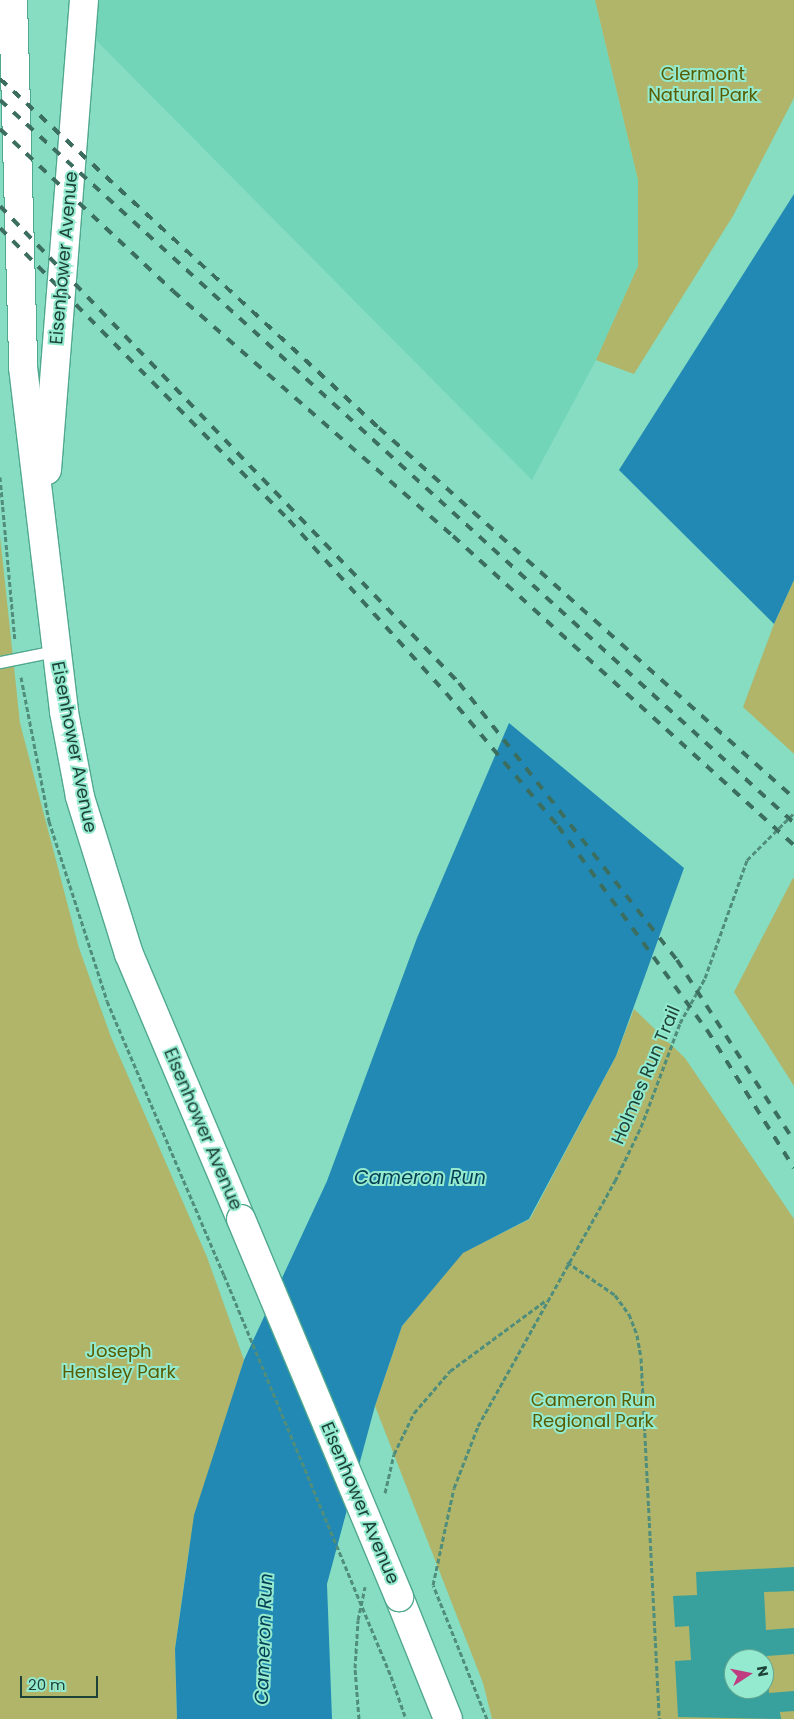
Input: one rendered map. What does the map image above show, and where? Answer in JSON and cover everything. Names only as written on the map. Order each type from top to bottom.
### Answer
[{"type":"main road","name":"Eisenhower Avenue","points":[[13,0],[23,367],[55,651],[80,797],[106,886],[129,954],[242,1219],[448,1719]]},
{"type":"main road","name":"Eisenhower Avenue","points":[[41,516],[49,455],[84,0]]},
{"type":"lane","points":[[0,662],[55,651]]},
{"type":"path","name":"Holmes Run Trail","points":[[486,1719],[433,1585],[454,1488],[478,1426],[567,1262],[615,1181],[641,1127],[680,1023],[705,978],[747,860],[794,813]]},
{"type":"path","points":[[567,1262],[615,1295],[629,1314],[637,1335],[641,1358],[659,1719]]},
{"type":"path","points":[[224,1275],[391,1676],[406,1719]]},
{"type":"path","points":[[383,1503],[394,1454],[414,1413],[450,1371],[548,1299]]},
{"type":"path","points":[[359,1719],[355,1668],[358,1620],[367,1581]]},
{"type":"shaded area","points":[[83,0],[595,0],[638,180],[638,266],[596,360],[532,480],[83,27]]},
{"type":"green space","name":"Clermont Natural Park","points":[[595,0],[794,0],[794,98],[733,216],[634,374],[596,360],[638,266],[638,180]]},
{"type":"green space","name":"Joseph Hensley Park","points":[[0,536],[20,723],[79,948],[111,1037],[207,1257],[244,1360],[189,1549],[175,1649],[177,1719],[0,1719]]},
{"type":"green space","points":[[794,580],[794,754],[743,707],[774,624]]},
{"type":"green space","points":[[794,879],[794,1086],[734,992]]},
{"type":"green space","name":"Cameron Run Regional Park","points":[[634,1009],[685,1058],[794,1219],[794,1719],[492,1719],[483,1683],[375,1406],[402,1326],[462,1253],[530,1219],[616,1056]]},
{"type":"water","points":[[794,194],[794,580],[774,624],[619,470]]},
{"type":"water","name":"Cameron Run","points":[[509,723],[684,868],[616,1056],[529,1219],[463,1253],[402,1326],[375,1406],[327,1584],[332,1719],[177,1719],[175,1649],[194,1515],[244,1360],[327,1181],[417,938]]},
{"type":"building","points":[[794,1567],[794,1591],[764,1592],[766,1630],[794,1628],[794,1654],[774,1655],[774,1649],[724,1649],[724,1699],[774,1699],[774,1693],[794,1691],[794,1711],[780,1712],[781,1719],[678,1717],[675,1661],[691,1660],[689,1626],[675,1627],[673,1596],[697,1595],[696,1572]]},
{"type":"railway","points":[[0,79],[379,428],[794,798]]},
{"type":"railway","points":[[0,100],[794,823]]},
{"type":"railway","points":[[0,129],[173,291],[453,536],[794,845]]},
{"type":"railway","points":[[0,206],[459,683],[677,960],[794,1141]]},
{"type":"railway","points":[[0,228],[289,520],[446,693],[558,826],[707,1030],[794,1168]]}]
